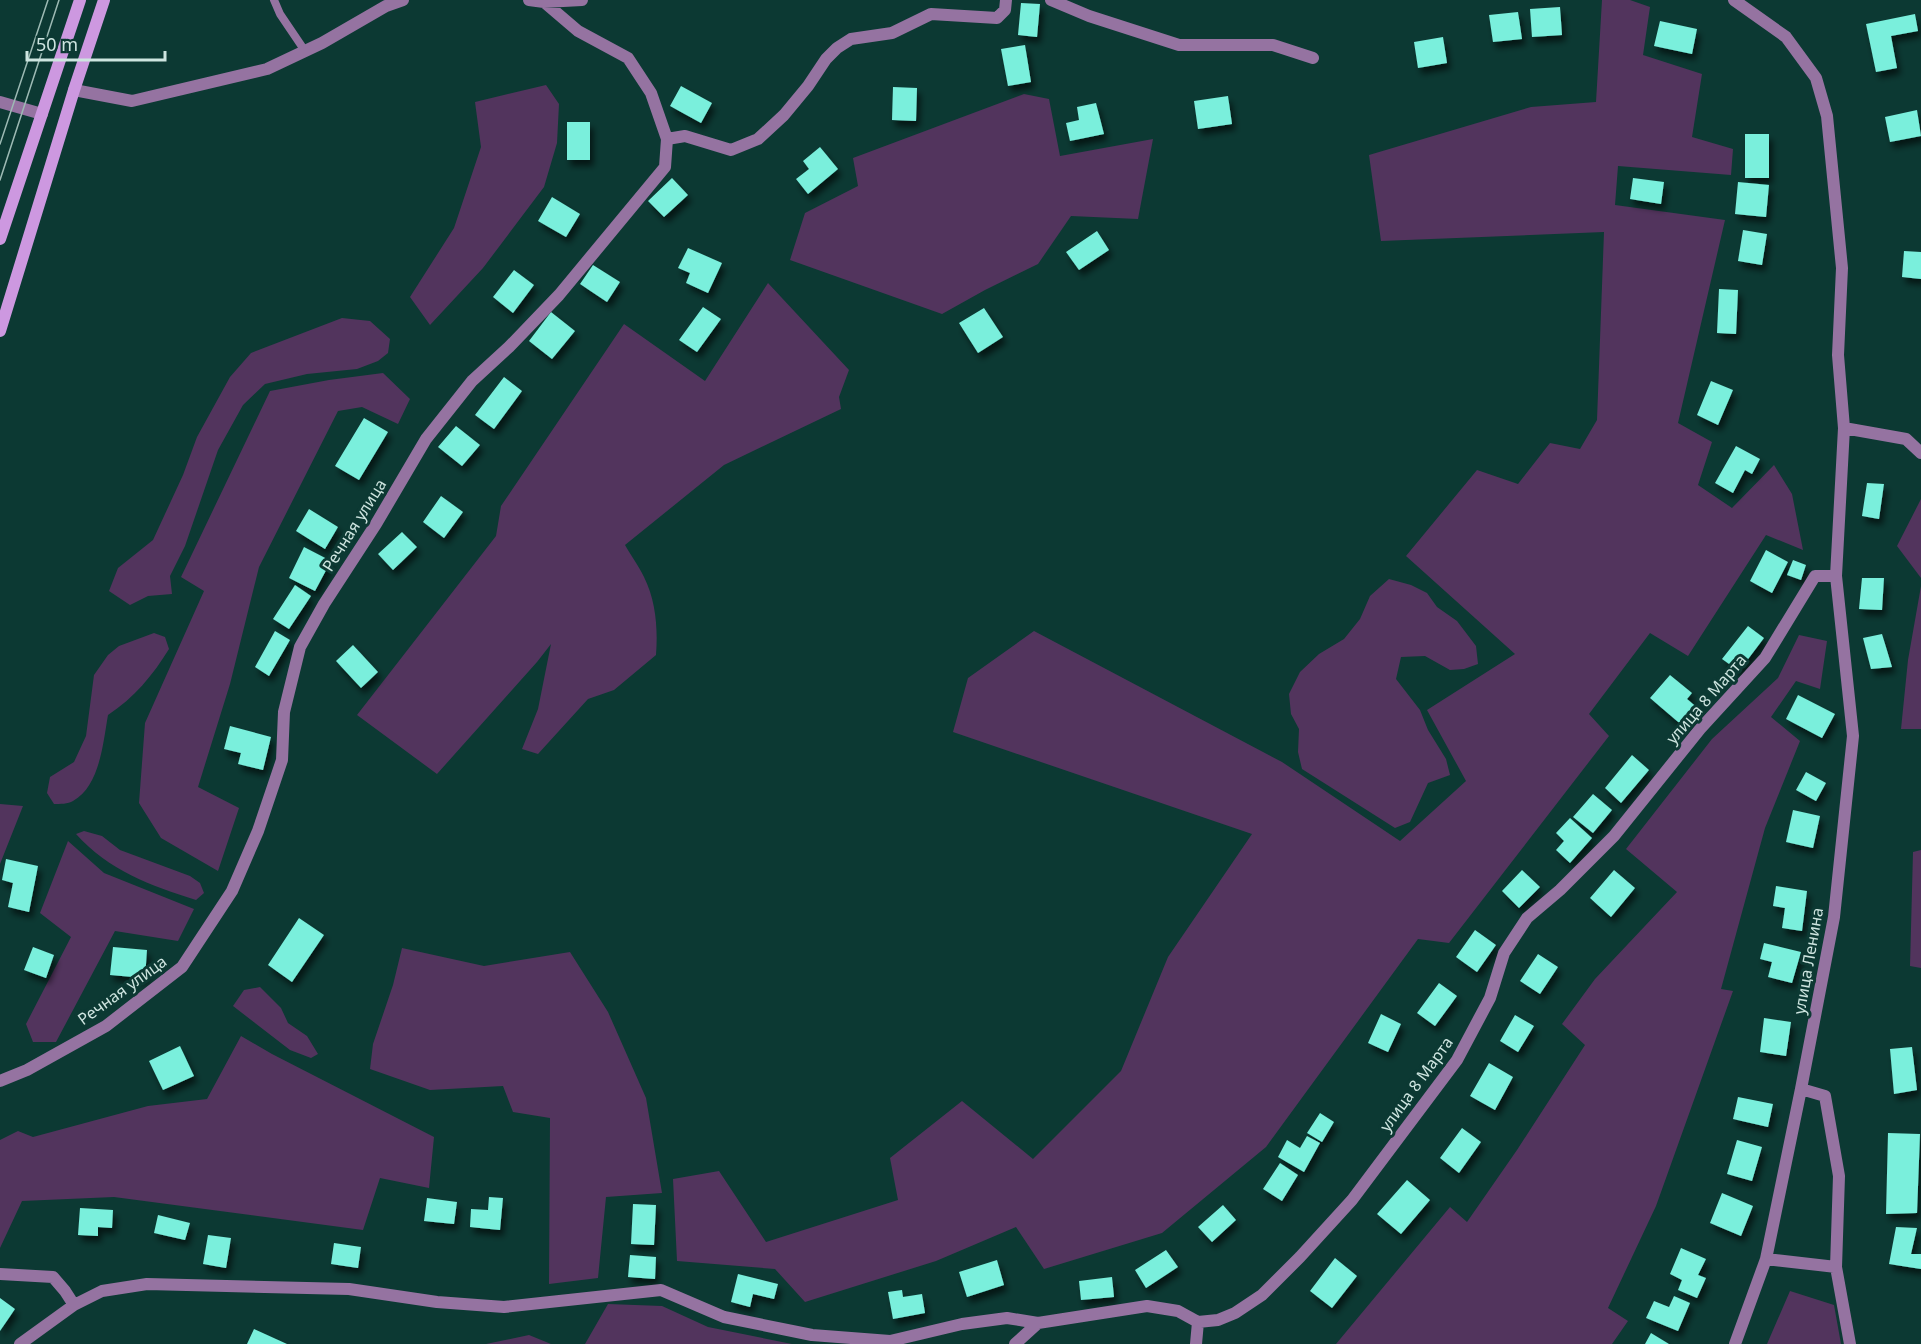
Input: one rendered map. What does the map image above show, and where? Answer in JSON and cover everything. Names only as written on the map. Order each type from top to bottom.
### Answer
[{"type":"main road","points":[[0,239],[80,0]]},
{"type":"main road","points":[[0,331],[104,0]]},
{"type":"street","points":[[74,90],[132,101],[267,69],[305,51],[386,6],[403,0]]},
{"type":"street","points":[[529,0],[544,2],[582,0]]},
{"type":"street","points":[[667,140],[685,136],[731,150],[758,139],[784,115],[808,86],[826,59],[851,39],[892,33],[931,14],[997,18],[1005,10],[1006,0]]},
{"type":"street","points":[[1051,0],[1089,16],[1179,45],[1273,45],[1313,58]]},
{"type":"street","name":"улица Ленина","points":[[1734,0],[1786,37],[1816,78],[1827,116],[1842,268],[1838,355],[1844,428],[1836,576],[1853,736],[1834,917],[1801,1089],[1766,1259],[1735,1344]]},
{"type":"street","name":"Речная улица","points":[[0,1081],[27,1070],[106,1026],[182,967],[232,891],[258,831],[282,760],[284,712],[300,647],[324,604],[376,524],[426,439],[472,381],[509,347],[559,295],[665,167],[667,140],[651,93],[628,58],[578,31],[544,2]]},
{"type":"street","points":[[0,102],[42,114]]},
{"type":"street","points":[[1844,428],[1906,439],[1921,453]]},
{"type":"street","name":"улица 8 Марта","points":[[1198,1322],[1218,1320],[1262,1295],[1352,1200],[1456,1060],[1490,998],[1504,953],[1527,918],[1560,890],[1614,836],[1700,729],[1765,658],[1815,576],[1836,576]]},
{"type":"street","points":[[1801,1089],[1825,1096],[1839,1176],[1836,1267],[1851,1344]]},
{"type":"street","points":[[1766,1259],[1836,1267]]},
{"type":"street","points":[[0,1274],[53,1277],[74,1305]]},
{"type":"street","points":[[20,1344],[74,1305],[102,1291],[147,1284],[349,1289],[437,1302],[504,1306],[661,1290],[724,1317],[812,1335],[890,1341],[962,1323],[1007,1318],[1038,1323],[1148,1306],[1178,1311],[1198,1322],[1196,1344]]},
{"type":"street","points":[[1015,1344],[1038,1323]]},
{"type":"lane","points":[[274,0],[280,14],[305,51]]},
{"type":"shaded area","points":[[1602,0],[1630,0],[1650,7],[1643,55],[1702,74],[1692,137],[1733,149],[1731,175],[1618,166],[1615,205],[1725,220],[1678,423],[1712,442],[1698,485],[1732,508],[1774,465],[1792,494],[1803,550],[1766,535],[1688,656],[1650,633],[1589,714],[1609,736],[1449,943],[1418,939],[1266,1147],[1162,1233],[1044,1269],[1016,1227],[936,1261],[805,1302],[775,1269],[677,1261],[673,1179],[719,1171],[766,1242],[898,1200],[890,1158],[962,1101],[1033,1159],[1121,1071],[1168,957],[1252,834],[953,732],[968,678],[1034,631],[1282,762],[1400,841],[1466,781],[1427,710],[1515,654],[1406,556],[1477,470],[1518,484],[1550,443],[1580,449],[1597,420],[1604,232],[1381,241],[1369,155],[1531,107],[1596,102]]},
{"type":"shaded area","points":[[546,85],[559,104],[557,143],[544,187],[483,268],[430,325],[410,297],[454,228],[481,147],[475,102]]},
{"type":"shaded area","points":[[1024,94],[1049,99],[1060,156],[1153,139],[1138,219],[1071,216],[1038,264],[942,314],[790,260],[805,213],[858,186],[853,158]]},
{"type":"shaded area","points":[[768,283],[849,370],[839,397],[841,409],[724,465],[625,545],[642,573],[654,605],[656,655],[614,690],[588,699],[538,754],[522,749],[538,709],[551,644],[437,774],[357,715],[496,536],[501,506],[624,324],[705,381]]},
{"type":"shaded area","points":[[342,318],[370,321],[390,339],[388,353],[378,361],[357,369],[307,374],[265,384],[243,405],[218,450],[185,546],[170,576],[172,594],[148,596],[130,605],[109,591],[118,568],[153,540],[183,475],[197,437],[230,377],[251,353]]},
{"type":"shaded area","points":[[383,373],[410,399],[398,424],[362,407],[338,411],[259,567],[230,684],[198,787],[239,808],[218,871],[161,838],[139,803],[145,723],[204,591],[181,577],[270,391]]},
{"type":"shaded area","points":[[1921,499],[1921,578],[1897,546]]},
{"type":"shaded area","points":[[1389,579],[1411,585],[1427,593],[1437,607],[1457,621],[1476,646],[1478,664],[1464,669],[1450,670],[1425,656],[1401,657],[1396,679],[1420,710],[1428,730],[1446,759],[1450,775],[1428,783],[1410,822],[1395,828],[1302,769],[1298,752],[1299,729],[1291,714],[1289,694],[1300,672],[1319,654],[1344,639],[1360,619],[1370,596]]},
{"type":"shaded area","points":[[1921,586],[1921,729],[1901,729],[1908,660]]},
{"type":"shaded area","points":[[154,633],[165,637],[169,649],[142,685],[108,715],[99,763],[89,785],[73,801],[54,804],[47,793],[50,777],[74,762],[86,736],[94,675],[108,655],[119,646]]},
{"type":"shaded area","points":[[1799,635],[1827,641],[1820,689],[1796,681],[1771,717],[1800,741],[1765,828],[1721,989],[1733,991],[1656,1206],[1608,1308],[1628,1321],[1612,1344],[1336,1344],[1450,1207],[1467,1222],[1517,1150],[1585,1045],[1562,1024],[1595,979],[1677,892],[1626,849],[1712,739],[1778,678]]},
{"type":"shaded area","points":[[0,804],[23,806],[0,864]]},
{"type":"shaded area","points":[[84,831],[102,836],[120,850],[190,876],[200,883],[204,893],[196,900],[131,875],[88,847],[76,834]]},
{"type":"shaded area","points":[[68,841],[104,873],[194,909],[178,941],[115,931],[56,1042],[33,1042],[26,1024],[71,937],[40,913]]},
{"type":"shaded area","points":[[1921,850],[1921,968],[1910,966],[1913,852]]},
{"type":"shaded area","points":[[402,948],[484,966],[570,952],[608,1012],[646,1098],[662,1193],[606,1197],[598,1278],[549,1284],[550,1118],[513,1112],[503,1086],[430,1090],[370,1069],[373,1044],[393,985]]},
{"type":"shaded area","points":[[260,987],[281,1008],[288,1023],[307,1036],[318,1054],[311,1058],[290,1050],[233,1006],[244,990]]},
{"type":"shaded area","points":[[241,1036],[434,1137],[429,1188],[380,1178],[363,1230],[114,1197],[22,1201],[0,1248],[0,1140],[18,1131],[33,1137],[148,1106],[207,1099]]},
{"type":"shaded area","points":[[1790,1291],[1834,1305],[1841,1344],[1767,1344]]},
{"type":"shaded area","points":[[608,1304],[662,1306],[708,1327],[792,1344],[585,1344]]},
{"type":"shaded area","points":[[529,1335],[551,1344],[486,1344]]},
{"type":"building","points":[[1021,3],[1040,4],[1037,37],[1018,35]]},
{"type":"building","points":[[1560,7],[1562,35],[1532,37],[1530,9]]},
{"type":"building","points":[[1518,12],[1522,39],[1493,42],[1489,15]]},
{"type":"building","points":[[1915,14],[1918,31],[1891,36],[1897,68],[1876,72],[1866,24]]},
{"type":"building","points":[[1660,21],[1697,29],[1692,54],[1654,46]]},
{"type":"building","points":[[1443,37],[1447,63],[1418,68],[1414,42]]},
{"type":"building","points":[[1025,45],[1031,82],[1008,86],[1001,49]]},
{"type":"building","points":[[681,86],[712,103],[701,123],[670,106]]},
{"type":"building","points":[[893,87],[917,88],[916,121],[892,120]]},
{"type":"building","points":[[1228,96],[1232,124],[1198,129],[1194,101]]},
{"type":"building","points":[[1096,103],[1104,134],[1070,141],[1066,123],[1079,120],[1077,107]]},
{"type":"building","points":[[1917,110],[1921,136],[1890,142],[1885,117]]},
{"type":"building","points":[[567,122],[590,122],[590,160],[567,160]]},
{"type":"building","points":[[1745,134],[1769,134],[1769,178],[1745,178]]},
{"type":"building","points":[[820,147],[838,169],[808,194],[796,179],[809,169],[803,161]]},
{"type":"building","points":[[672,178],[688,195],[664,217],[648,201]]},
{"type":"building","points":[[1633,178],[1664,182],[1661,204],[1630,199]]},
{"type":"building","points":[[1738,182],[1769,185],[1766,217],[1735,214]]},
{"type":"building","points":[[552,197],[580,214],[566,237],[538,221]]},
{"type":"building","points":[[1743,230],[1767,234],[1762,265],[1738,261]]},
{"type":"building","points":[[1097,231],[1109,250],[1079,270],[1066,252]]},
{"type":"building","points":[[688,248],[722,263],[708,293],[686,283],[690,273],[678,268]]},
{"type":"building","points":[[1904,251],[1921,252],[1921,279],[1902,277]]},
{"type":"building","points":[[593,265],[620,282],[607,302],[580,284]]},
{"type":"building","points":[[514,270],[534,285],[513,313],[493,297]]},
{"type":"building","points":[[1719,289],[1738,290],[1736,334],[1717,333]]},
{"type":"building","points":[[703,307],[721,319],[697,352],[679,340]]},
{"type":"building","points":[[984,308],[1003,337],[978,353],[959,323]]},
{"type":"building","points":[[551,312],[575,331],[552,359],[529,341]]},
{"type":"building","points":[[504,377],[522,391],[494,429],[475,415]]},
{"type":"building","points":[[1711,381],[1733,390],[1718,425],[1697,415]]},
{"type":"building","points":[[364,418],[388,432],[359,480],[335,466]]},
{"type":"building","points":[[456,426],[480,445],[462,466],[438,447]]},
{"type":"building","points":[[1736,446],[1760,459],[1752,474],[1745,470],[1733,493],[1715,483]]},
{"type":"building","points":[[1867,483],[1884,484],[1879,519],[1862,516]]},
{"type":"building","points":[[441,496],[463,512],[444,538],[423,522]]},
{"type":"building","points":[[309,509],[338,527],[325,549],[296,531]]},
{"type":"building","points":[[402,532],[417,547],[393,570],[378,554]]},
{"type":"building","points":[[304,547],[331,561],[315,591],[289,578]]},
{"type":"building","points":[[1766,550],[1788,562],[1772,593],[1750,581]]},
{"type":"building","points":[[1793,560],[1806,565],[1801,580],[1787,575]]},
{"type":"building","points":[[1862,578],[1884,578],[1882,610],[1859,609]]},
{"type":"building","points":[[295,585],[311,596],[289,629],[273,619]]},
{"type":"building","points":[[1748,626],[1764,638],[1739,671],[1722,659]]},
{"type":"building","points":[[275,631],[290,640],[269,676],[255,667]]},
{"type":"building","points":[[1882,634],[1892,667],[1871,669],[1863,638]]},
{"type":"building","points":[[353,645],[378,672],[361,688],[336,661]]},
{"type":"building","points":[[1670,675],[1692,693],[1687,699],[1699,709],[1684,727],[1650,698]]},
{"type":"building","points":[[1798,695],[1835,714],[1822,738],[1786,719]]},
{"type":"building","points":[[230,726],[271,737],[263,770],[238,764],[241,753],[224,749]]},
{"type":"building","points":[[1632,755],[1649,770],[1621,803],[1605,788]]},
{"type":"building","points":[[1806,772],[1826,783],[1816,801],[1796,790]]},
{"type":"building","points":[[1593,794],[1612,810],[1593,833],[1573,817]]},
{"type":"building","points":[[1793,810],[1820,816],[1813,848],[1786,842]]},
{"type":"building","points":[[1570,818],[1592,838],[1570,863],[1556,850],[1564,841],[1556,833]]},
{"type":"building","points":[[6,859],[38,866],[29,912],[8,907],[13,883],[2,880]]},
{"type":"building","points":[[1522,870],[1540,887],[1519,908],[1502,891]]},
{"type":"building","points":[[1614,870],[1635,888],[1611,917],[1590,898]]},
{"type":"building","points":[[1776,886],[1807,891],[1802,931],[1782,928],[1785,908],[1773,906]]},
{"type":"building","points":[[299,918],[324,935],[292,982],[268,965]]},
{"type":"building","points":[[1475,930],[1496,945],[1477,972],[1456,957]]},
{"type":"building","points":[[1764,943],[1801,952],[1792,983],[1768,977],[1772,962],[1760,959]]},
{"type":"building","points":[[33,947],[54,955],[46,978],[24,970]]},
{"type":"building","points":[[113,947],[147,950],[145,978],[110,975]]},
{"type":"building","points":[[1538,954],[1558,967],[1540,994],[1520,981]]},
{"type":"building","points":[[1439,983],[1457,996],[1435,1026],[1417,1013]]},
{"type":"building","points":[[1381,1014],[1401,1024],[1388,1052],[1368,1043]]},
{"type":"building","points":[[1515,1015],[1534,1026],[1518,1052],[1500,1041]]},
{"type":"building","points":[[1764,1018],[1791,1022],[1786,1056],[1760,1052]]},
{"type":"building","points":[[180,1046],[194,1076],[163,1090],[149,1061]]},
{"type":"building","points":[[1912,1047],[1917,1090],[1894,1094],[1890,1049]]},
{"type":"building","points":[[1489,1063],[1513,1077],[1495,1110],[1470,1096]]},
{"type":"building","points":[[1738,1097],[1773,1104],[1768,1127],[1733,1119]]},
{"type":"building","points":[[1320,1113],[1334,1122],[1322,1142],[1307,1133]]},
{"type":"building","points":[[1462,1128],[1481,1142],[1459,1173],[1440,1158]]},
{"type":"building","points":[[1888,1133],[1920,1134],[1917,1213],[1886,1214]]},
{"type":"building","points":[[1307,1136],[1320,1143],[1304,1172],[1278,1157],[1287,1140],[1300,1148]]},
{"type":"building","points":[[1737,1140],[1762,1147],[1752,1181],[1727,1174]]},
{"type":"building","points":[[1280,1163],[1298,1175],[1282,1201],[1263,1189]]},
{"type":"building","points":[[1407,1180],[1430,1200],[1401,1234],[1377,1214]]},
{"type":"building","points":[[1722,1193],[1753,1206],[1741,1236],[1710,1223]]},
{"type":"building","points":[[489,1197],[503,1198],[500,1230],[470,1227],[471,1209],[488,1210]]},
{"type":"building","points":[[427,1198],[457,1202],[454,1224],[424,1221]]},
{"type":"building","points":[[633,1204],[656,1205],[654,1245],[631,1244]]},
{"type":"building","points":[[1223,1205],[1236,1220],[1212,1242],[1198,1227]]},
{"type":"building","points":[[80,1208],[113,1210],[112,1228],[98,1227],[98,1236],[78,1235]]},
{"type":"building","points":[[158,1215],[190,1223],[185,1240],[154,1233]]},
{"type":"building","points":[[1896,1227],[1917,1228],[1911,1254],[1921,1254],[1921,1269],[1889,1264]]},
{"type":"building","points":[[208,1235],[231,1238],[226,1268],[203,1264]]},
{"type":"building","points":[[334,1243],[361,1247],[358,1268],[331,1264]]},
{"type":"building","points":[[1681,1248],[1706,1259],[1698,1275],[1706,1278],[1697,1298],[1678,1290],[1682,1280],[1670,1274]]},
{"type":"building","points":[[1166,1250],[1178,1267],[1146,1288],[1135,1270]]},
{"type":"building","points":[[630,1255],[656,1257],[655,1279],[628,1277]]},
{"type":"building","points":[[1335,1258],[1357,1276],[1332,1308],[1310,1291]]},
{"type":"building","points":[[997,1260],[1004,1285],[967,1297],[959,1272]]},
{"type":"building","points":[[738,1274],[778,1284],[774,1299],[753,1294],[750,1307],[731,1302]]},
{"type":"building","points":[[1112,1277],[1114,1297],[1081,1300],[1079,1281]]},
{"type":"building","points":[[902,1290],[903,1297],[922,1294],[925,1313],[893,1319],[888,1292]]},
{"type":"building","points":[[1674,1296],[1690,1303],[1678,1331],[1646,1318],[1654,1301],[1669,1307]]},
{"type":"building","points":[[0,1298],[15,1309],[0,1331]]},
{"type":"building","points":[[254,1329],[287,1344],[247,1344]]},
{"type":"building","points":[[1651,1333],[1669,1344],[1645,1344]]},
{"type":"tram line","points":[[0,144],[48,0]]},
{"type":"tram line","points":[[0,180],[59,0]]}]
